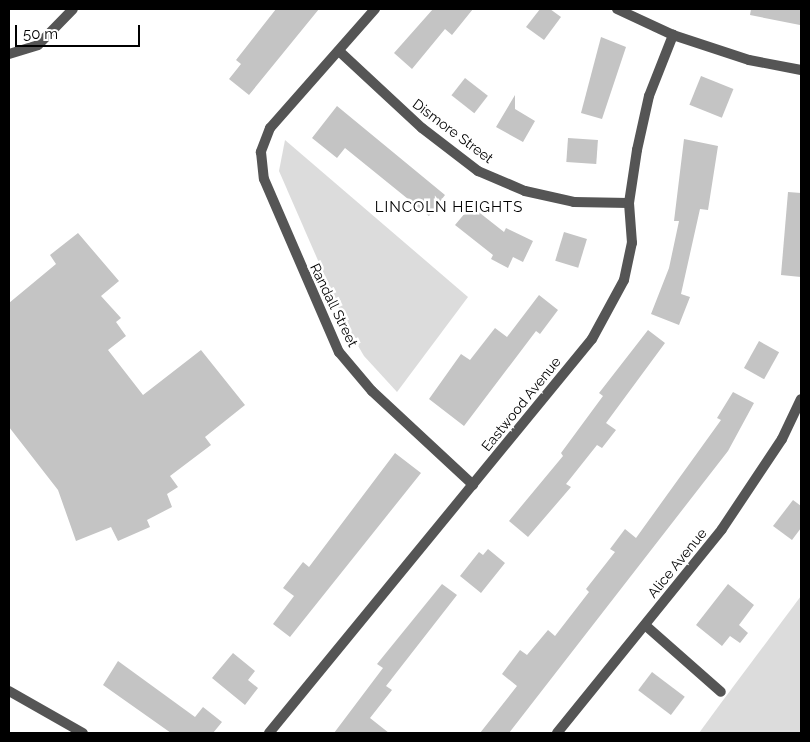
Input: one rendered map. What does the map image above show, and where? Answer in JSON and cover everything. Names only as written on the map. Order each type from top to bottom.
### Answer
[{"type":"street","points":[[9,54],[38,45],[73,9]]},
{"type":"street","name":"Randall Street","points":[[375,9],[270,128],[262,152],[264,179],[339,352],[372,392],[473,485]]},
{"type":"street","points":[[617,9],[673,35],[749,60],[801,70]]},
{"type":"street","name":"Eastwood Avenue","points":[[269,733],[592,338],[624,280],[632,243],[629,203],[649,96],[673,35]]},
{"type":"street","name":"Dismore Street","points":[[339,51],[422,128],[478,171],[525,190],[574,202],[629,203]]},
{"type":"street","name":"Alice Avenue","points":[[558,733],[722,530],[782,439],[801,399]]},
{"type":"street","points":[[645,625],[721,692]]},
{"type":"street","points":[[9,691],[83,733]]},
{"type":"shaded area","points":[[285,140],[468,297],[397,392],[364,356],[347,327],[279,171]]},
{"type":"shaded area","points":[[801,596],[801,733],[699,733],[721,703]]},
{"type":"building","points":[[276,9],[319,9],[249,95],[229,79],[241,64],[236,60]]},
{"type":"building","points":[[433,9],[473,9],[452,35],[445,29],[412,69],[394,53]]},
{"type":"building","points":[[540,9],[550,9],[561,17],[544,40],[526,27]]},
{"type":"building","points":[[751,9],[801,9],[800,25],[750,15]]},
{"type":"building","points":[[601,37],[626,47],[602,119],[581,113]]},
{"type":"building","points":[[701,76],[733,89],[722,118],[689,105]]},
{"type":"building","points":[[465,78],[488,96],[474,113],[451,95]]},
{"type":"building","points":[[515,95],[515,109],[535,121],[523,142],[496,127]]},
{"type":"building","points":[[337,106],[445,195],[429,216],[345,148],[337,158],[312,138]]},
{"type":"building","points":[[568,138],[598,140],[596,164],[566,162]]},
{"type":"building","points":[[684,139],[718,146],[708,210],[700,209],[681,294],[690,297],[679,325],[651,314],[669,268],[679,221],[674,221]]},
{"type":"building","points":[[788,192],[801,193],[801,277],[781,275]]},
{"type":"building","points":[[471,206],[504,232],[506,228],[533,241],[523,262],[513,257],[508,268],[491,259],[493,255],[455,225]]},
{"type":"building","points":[[564,232],[587,239],[578,268],[555,261]]},
{"type":"building","points":[[78,233],[119,281],[101,296],[121,318],[116,322],[126,336],[108,350],[143,395],[201,350],[245,405],[205,437],[211,445],[170,476],[178,487],[167,494],[172,507],[147,520],[150,527],[118,541],[111,527],[76,541],[58,490],[9,427],[9,303],[56,264],[50,255]]},
{"type":"building","points":[[539,295],[558,310],[540,334],[536,331],[464,426],[429,399],[461,354],[470,360],[495,328],[507,337]]},
{"type":"building","points":[[648,330],[665,343],[606,423],[616,430],[602,448],[597,445],[566,484],[571,487],[528,537],[509,521],[563,456],[561,453],[603,396],[599,393]]},
{"type":"building","points":[[759,341],[779,352],[764,379],[744,368]]},
{"type":"building","points":[[733,392],[754,403],[728,451],[509,733],[480,733],[517,686],[502,674],[520,650],[527,655],[548,630],[555,636],[589,592],[586,589],[615,552],[610,549],[625,529],[636,538],[721,420],[717,418]]},
{"type":"building","points":[[395,453],[421,473],[290,637],[273,624],[294,596],[283,588],[303,562],[309,567]]},
{"type":"building","points":[[793,500],[801,506],[801,528],[792,540],[773,526]]},
{"type":"building","points":[[488,549],[505,563],[481,593],[460,576],[479,552],[483,555]]},
{"type":"building","points":[[442,584],[457,595],[386,686],[392,690],[370,718],[389,733],[334,733],[383,668],[377,664]]},
{"type":"building","points":[[728,584],[754,605],[739,625],[748,633],[740,643],[730,636],[722,646],[696,625]]},
{"type":"building","points":[[233,653],[255,671],[248,680],[258,688],[245,705],[212,678]]},
{"type":"building","points":[[118,661],[195,717],[203,707],[222,722],[213,733],[171,733],[103,685]]},
{"type":"building","points":[[652,672],[685,697],[671,715],[638,690]]},
{"type":"district","name":"LINCOLN HEIGHTS","points":[[449,208]]}]
